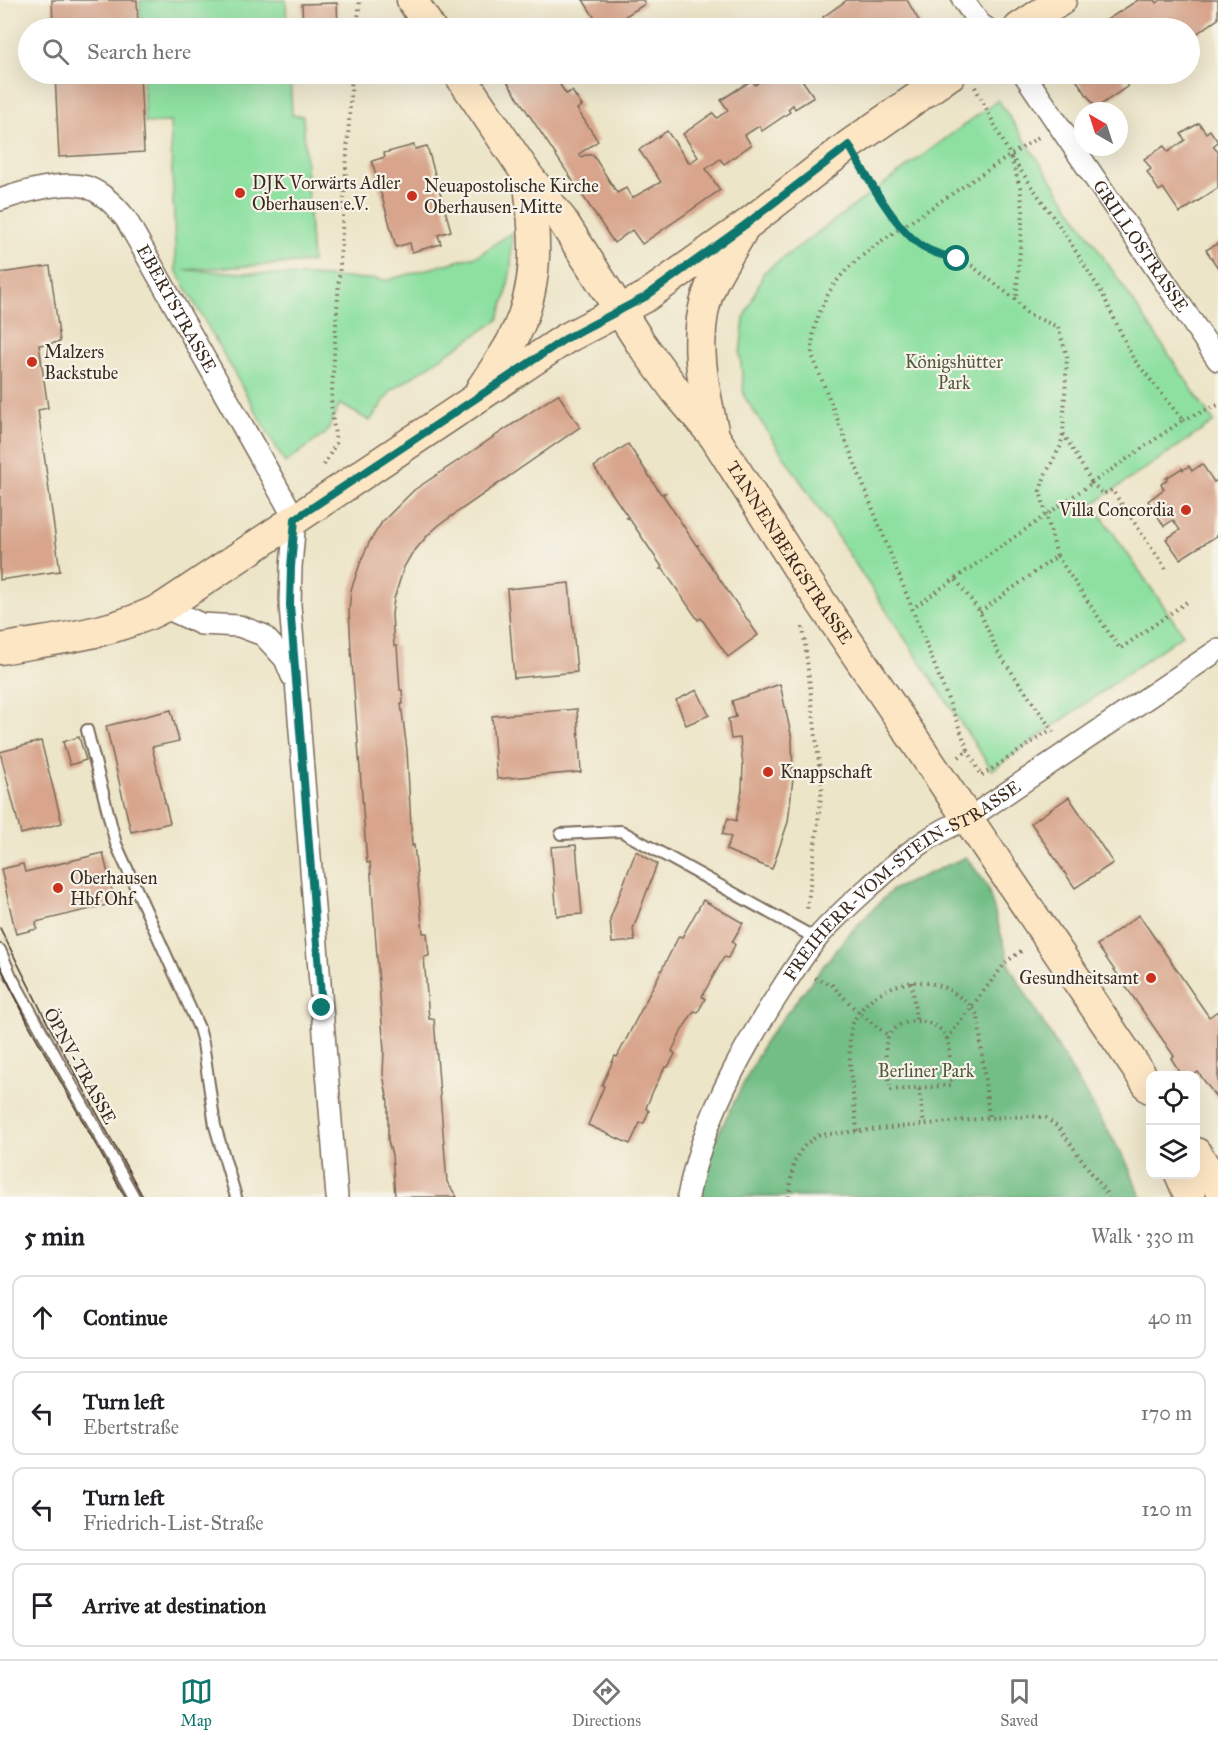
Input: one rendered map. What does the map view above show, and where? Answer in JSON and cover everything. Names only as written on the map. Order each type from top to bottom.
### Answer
[{"type":"main road","points":[[412,0],[424,18]]},
{"type":"main road","points":[[1034,18],[1061,0]]},
{"type":"main road","name":"TANNENBERGSTRASSE","points":[[466,84],[528,176],[562,220],[652,359],[714,436],[796,565],[1146,1082]]},
{"type":"main road","points":[[0,649],[104,630],[144,617],[164,607],[565,339],[645,297],[745,225],[849,145],[953,84]]},
{"type":"main road","points":[[474,399],[511,343],[524,315],[531,287],[535,258],[535,231],[528,176]]},
{"type":"main road","points":[[714,436],[703,384],[701,342],[704,314],[713,282],[745,225]]},
{"type":"main road","name":"TANNENBERGSTRASSE","points":[[1113,1035],[1146,1104]]},
{"type":"main road","points":[[1200,1159],[1218,1186]]},
{"type":"main road","points":[[1182,1179],[1190,1197]]},
{"type":"street","points":[[963,0],[976,18]]},
{"type":"street","name":"GRILLOSTRASSE","points":[[1031,84],[1218,360]]},
{"type":"street","name":"EBERTSTRASSE","points":[[0,200],[20,192],[70,185],[86,187],[114,204],[126,219],[295,519]]},
{"type":"street","points":[[295,519],[290,605],[337,1197]]},
{"type":"street","points":[[164,607],[201,624],[240,626],[263,635],[285,659],[297,691]]},
{"type":"street","name":"FREIHERR-VOM-STEIN-STRASSE","points":[[688,1197],[702,1145],[724,1089],[756,1029],[794,970],[811,935],[839,915],[923,842],[949,826],[968,819],[1218,650]]},
{"type":"lane","points":[[87,730],[116,844],[203,1043],[215,1126],[236,1197]]},
{"type":"lane","points":[[561,834],[621,831],[811,935]]},
{"type":"lane","name":"ÖPNV-TRASSE","points":[[0,950],[17,986],[134,1197]]},
{"type":"path","points":[[358,18],[360,0]]},
{"type":"path","points":[[321,471],[336,443],[331,405],[351,84]]},
{"type":"path","points":[[965,84],[1081,259],[1103,296],[1133,358],[1183,420]]},
{"type":"path","points":[[956,580],[980,612],[997,651],[1052,729],[981,776],[968,750],[812,355],[811,342],[819,313],[833,286],[864,255],[902,227],[1059,123]]},
{"type":"path","points":[[849,145],[872,184],[902,227],[922,247],[972,266],[1016,300],[1027,314],[1053,324],[1061,333],[1067,356],[1064,434],[1060,447],[1045,475],[1041,491],[1042,503],[1047,514],[1057,556],[1120,650],[1188,601]]},
{"type":"path","points":[[1010,155],[1020,187],[1023,211],[1016,300]]},
{"type":"path","points":[[913,608],[1183,420],[1218,405]]},
{"type":"path","points":[[1064,434],[1092,483],[1103,494],[1112,490],[1166,569]]},
{"type":"path","points":[[980,612],[1057,556]]},
{"type":"path","points":[[802,624],[822,788],[811,935]]},
{"type":"path","points":[[938,775],[968,750]]},
{"type":"path","points":[[947,1039],[1006,962],[1045,933]]},
{"type":"path","points":[[794,970],[832,984],[859,1012],[889,1036]]},
{"type":"path","points":[[857,1131],[849,1041],[852,1025],[868,1002],[896,985],[912,982],[924,981],[939,986],[971,1007],[978,1016],[989,1118]]},
{"type":"path","points":[[912,982],[916,1020]]},
{"type":"path","points":[[916,1020],[928,1022],[938,1029],[947,1039],[951,1085],[890,1090],[886,1044],[889,1036],[903,1023],[916,1020]]},
{"type":"path","points":[[919,1088],[924,1125]]},
{"type":"path","points":[[789,1197],[793,1166],[804,1144],[819,1135],[989,1118],[1039,1116],[1053,1122],[1059,1128],[1109,1197]]},
{"type":"green space","points":[[140,0],[286,0],[287,18],[141,18]]},
{"type":"green space","points":[[143,84],[290,84],[292,115],[303,116],[312,262],[184,270],[388,280],[479,255],[512,232],[511,267],[506,296],[498,320],[391,391],[370,421],[340,404],[326,433],[285,463],[176,270],[170,122],[145,123]]},
{"type":"green space","name":"Königshütter Park","points":[[998,100],[1214,422],[1093,504],[1183,634],[992,770],[744,396],[740,354],[744,319],[764,272]]},
{"type":"green space","name":"Berliner Park","points":[[966,857],[987,885],[1011,969],[1126,1161],[1141,1197],[702,1197],[704,1162],[765,1041],[846,937],[892,890]]},
{"type":"building","points":[[52,0],[137,0],[138,18],[53,18]]},
{"type":"building","points":[[583,0],[643,0],[645,4],[622,18],[595,18]]},
{"type":"building","points":[[847,0],[907,0],[917,18],[824,18]]},
{"type":"building","points":[[1138,0],[1155,0],[1157,3],[1161,0],[1218,0],[1218,19],[1200,31],[1200,18],[1110,18]]},
{"type":"building","points":[[337,3],[338,18],[303,18],[302,4]]},
{"type":"building","points":[[55,84],[141,84],[144,152],[59,157]]},
{"type":"building","points":[[509,84],[560,84],[566,94],[572,91],[582,106],[577,109],[598,141],[579,154],[581,157],[593,155],[617,193],[626,188],[632,198],[661,182],[639,150],[667,131],[689,163],[698,157],[683,134],[713,113],[717,118],[728,110],[721,100],[746,84],[805,84],[814,97],[795,109],[793,105],[788,109],[790,112],[762,131],[759,126],[745,135],[751,145],[724,164],[720,159],[706,169],[720,190],[642,244],[632,230],[614,243]]},
{"type":"building","points":[[1079,84],[1127,84],[1128,86],[1105,102],[1092,102]]},
{"type":"building","points":[[1199,123],[1206,133],[1210,130],[1218,142],[1213,146],[1218,152],[1218,188],[1180,213],[1163,188],[1159,191],[1147,172],[1151,169],[1144,159],[1164,146],[1168,152],[1185,140],[1181,134]]},
{"type":"building","name":"Neuapostolische Kirche Oberhausen-Mitte","points":[[414,145],[415,149],[427,146],[451,231],[438,235],[441,244],[412,252],[410,243],[396,247],[372,161],[385,157],[384,153]]},
{"type":"building","points":[[1218,243],[1218,268],[1206,250]]},
{"type":"building","points":[[50,266],[60,342],[39,345],[48,408],[38,410],[60,571],[0,580],[0,273]]},
{"type":"building","points":[[558,394],[580,427],[428,535],[404,567],[394,599],[392,614],[394,646],[397,646],[400,690],[402,690],[403,704],[401,704],[407,750],[412,846],[414,845],[423,933],[427,933],[429,956],[424,957],[429,1019],[434,1019],[447,1182],[457,1197],[395,1197],[392,1155],[388,1141],[388,1102],[383,1074],[384,1051],[370,862],[367,863],[351,649],[349,610],[351,590],[370,541],[382,522],[414,490]]},
{"type":"building","points":[[628,444],[661,494],[665,493],[663,495],[758,635],[728,657],[701,618],[698,620],[663,569],[660,569],[662,567],[629,518],[626,518],[628,517],[594,467]]},
{"type":"building","name":"Villa Concordia","points":[[1202,464],[1214,482],[1218,480],[1218,535],[1180,559],[1166,539],[1180,530],[1173,520],[1164,526],[1148,501],[1164,489],[1161,484],[1167,480],[1166,478],[1182,468],[1183,470],[1189,466],[1192,471]]},
{"type":"building","points":[[569,583],[577,672],[514,678],[507,589]]},
{"type":"building","name":"Knappschaft","points":[[780,684],[792,739],[793,778],[788,822],[772,869],[726,850],[731,837],[722,834],[728,818],[736,821],[742,790],[743,766],[740,738],[731,739],[728,719],[736,717],[732,701]]},
{"type":"building","points":[[697,690],[709,715],[686,725],[676,700]]},
{"type":"building","points":[[577,709],[581,772],[497,779],[492,716]]},
{"type":"building","points":[[171,710],[179,741],[152,747],[170,823],[131,832],[106,726]]},
{"type":"building","points":[[79,737],[86,760],[70,765],[63,742]]},
{"type":"building","points":[[41,741],[62,823],[21,834],[0,752]]},
{"type":"building","points":[[1069,797],[1113,863],[1075,888],[1031,823]]},
{"type":"building","points":[[576,845],[582,914],[557,916],[551,847]]},
{"type":"building","points":[[636,851],[657,864],[633,929],[635,941],[612,943],[610,919]]},
{"type":"building","name":"Oberhausen Hbf Ohf","points":[[103,853],[115,903],[36,922],[37,929],[16,934],[1,869],[23,864],[25,872]]},
{"type":"building","points":[[703,900],[743,923],[732,942],[735,945],[728,958],[724,957],[702,996],[705,999],[698,1012],[694,1011],[682,1030],[672,1051],[675,1054],[668,1067],[665,1067],[646,1108],[649,1111],[644,1123],[640,1123],[630,1144],[588,1125],[615,1056],[617,1057],[679,936],[682,937]]},
{"type":"building","name":"Gesundheitsamt","points":[[1139,915],[1209,1017],[1218,1011],[1218,1100],[1200,1075],[1200,1071],[1179,1071],[1171,1058],[1174,1056],[1097,945]]},
{"type":"tram line","points":[[0,928],[48,1024],[143,1197]]},
{"type":"tram line","points":[[0,965],[29,1025],[125,1197]]},
{"type":"place","name":"DJK Vorwärts Adler Oberhausen e.V.","points":[[240,193]]},
{"type":"place","name":"Neuapostolische Kirche Oberhausen-Mitte","points":[[412,196]]},
{"type":"place","name":"Malzers Backstube","points":[[32,362]]},
{"type":"place","name":"Villa Concordia","points":[[1186,510]]},
{"type":"place","name":"Knappschaft","points":[[768,772]]},
{"type":"place","name":"Oberhausen Hbf Ohf","points":[[58,888]]},
{"type":"place","name":"Gesundheitsamt","points":[[1151,978]]},
{"type":"route","points":[[322,1008],[290,605],[295,519],[565,339],[645,297],[745,225],[849,145],[872,184],[912,239],[933,252],[957,259]]}]
